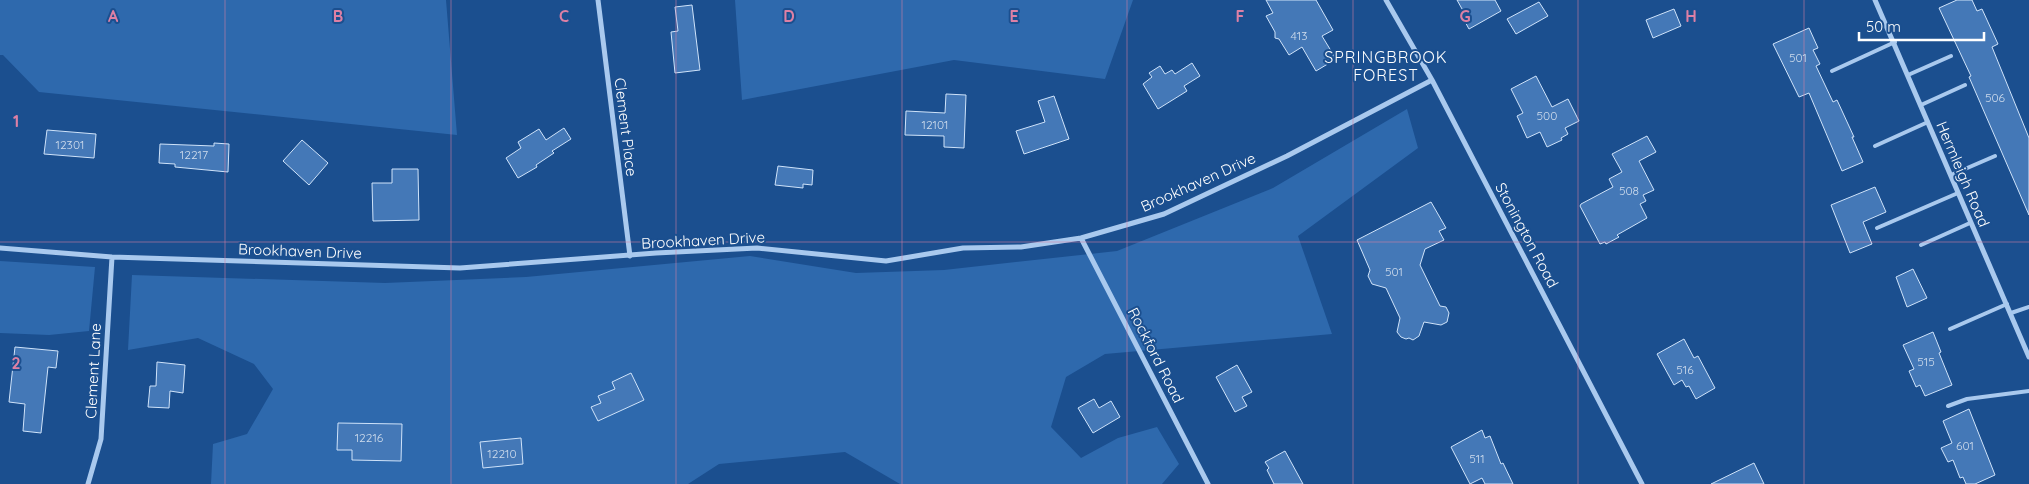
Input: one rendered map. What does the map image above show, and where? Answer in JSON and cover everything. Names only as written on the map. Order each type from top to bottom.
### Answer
[{"type":"street","name":"Clement Place","points":[[598,0],[630,256]]},
{"type":"street","name":"Stonington Road","points":[[1386,0],[1432,80],[1642,484]]},
{"type":"street","name":"Hermleigh Road","points":[[1877,1],[1970,223],[2029,356]]},
{"type":"street","name":"Brookhaven Drive","points":[[0,248],[112,257],[460,268],[757,248],[886,262],[963,248],[1021,247],[1081,238],[1164,214],[1288,156],[1432,80]]},
{"type":"street","name":"Rockford Road","points":[[1081,238],[1208,484]]},
{"type":"street","name":"Clement Lane","points":[[88,484],[102,438],[112,257]]},
{"type":"lane","points":[[1832,71],[1895,42]]},
{"type":"lane","points":[[1908,75],[1951,56]]},
{"type":"lane","points":[[1921,105],[1965,85]]},
{"type":"lane","points":[[1875,146],[1928,122]]},
{"type":"lane","points":[[1951,175],[1995,156]]},
{"type":"lane","points":[[1877,228],[1958,193]]},
{"type":"lane","points":[[1921,245],[1970,223]]},
{"type":"lane","points":[[1950,329],[2007,304]]},
{"type":"lane","points":[[2011,313],[2029,306]]},
{"type":"lane","points":[[1948,406],[1967,399],[2029,392]]},
{"type":"shaded area","points":[[0,0],[446,0],[457,135],[39,92],[3,55],[0,55]]},
{"type":"shaded area","points":[[735,0],[1133,0],[1105,79],[954,60],[742,100]]},
{"type":"shaded area","points":[[1407,109],[1418,148],[1298,236],[1332,334],[1105,354],[1066,377],[1051,427],[1081,458],[1118,438],[1157,427],[1179,464],[1162,484],[900,484],[845,452],[719,464],[688,484],[211,484],[213,444],[247,434],[273,389],[254,364],[198,338],[128,350],[132,275],[385,283],[526,277],[750,256],[856,273],[944,270],[1117,251],[1273,188]]},
{"type":"shaded area","points":[[0,261],[95,267],[89,331],[49,335],[0,333]]},
{"type":"building","points":[[1266,0],[1316,0],[1333,30],[1322,36],[1336,59],[1316,71],[1302,47],[1289,55],[1279,39],[1275,38],[1275,32],[1266,16],[1273,13]]},
{"type":"building","points":[[1457,0],[1495,0],[1501,11],[1469,29],[1463,18],[1466,16]]},
{"type":"building","points":[[1957,0],[1972,0],[1977,11],[1982,9],[1998,44],[1992,47],[2029,138],[2029,215],[1969,77],[1971,76],[1939,8]]},
{"type":"building","points":[[1539,2],[1548,16],[1516,34],[1507,19]]},
{"type":"building","points":[[692,5],[700,70],[675,73],[671,32],[678,31],[675,7]]},
{"type":"building","points":[[1674,9],[1681,26],[1653,38],[1646,20]]},
{"type":"building","points":[[1809,28],[1818,48],[1813,50],[1820,64],[1816,66],[1833,102],[1837,100],[1863,162],[1842,171],[1809,93],[1799,97],[1773,44]]},
{"type":"building","points":[[1192,63],[1200,76],[1184,86],[1187,91],[1158,109],[1143,84],[1152,77],[1149,73],[1160,66],[1165,74],[1172,70],[1175,74]]},
{"type":"building","points":[[1536,76],[1552,107],[1568,99],[1579,121],[1565,128],[1568,134],[1561,138],[1562,140],[1547,147],[1540,132],[1527,138],[1517,116],[1523,113],[1511,89]]},
{"type":"building","points":[[946,94],[966,95],[964,148],[944,147],[944,136],[905,135],[906,111],[945,113]]},
{"type":"building","points":[[1054,96],[1069,139],[1024,154],[1016,131],[1045,122],[1038,101]]},
{"type":"building","points":[[564,128],[571,139],[552,151],[554,153],[536,165],[537,167],[518,178],[506,158],[521,148],[518,142],[539,129],[546,140]]},
{"type":"building","points":[[47,130],[96,134],[94,158],[44,154]]},
{"type":"building","points":[[1647,136],[1656,152],[1639,161],[1654,190],[1643,195],[1646,201],[1640,204],[1647,218],[1617,235],[1619,237],[1606,244],[1605,242],[1600,244],[1580,206],[1613,187],[1609,179],[1622,172],[1612,154]]},
{"type":"building","points":[[302,140],[328,163],[309,185],[283,161]]},
{"type":"building","points":[[214,143],[229,144],[228,172],[175,167],[175,164],[159,163],[160,144],[214,146]]},
{"type":"building","points":[[778,166],[813,170],[812,185],[803,184],[803,188],[775,185]]},
{"type":"building","points":[[392,169],[418,169],[419,220],[373,221],[372,183],[392,183]]},
{"type":"building","points":[[1875,187],[1886,212],[1863,222],[1872,244],[1850,253],[1831,205]]},
{"type":"building","points":[[1431,202],[1446,228],[1439,231],[1444,240],[1425,249],[1420,265],[1440,306],[1446,307],[1449,313],[1447,322],[1441,325],[1424,322],[1419,336],[1413,340],[1406,339],[1397,332],[1400,318],[1386,288],[1372,284],[1368,276],[1370,270],[1357,240]]},
{"type":"building","points":[[1913,269],[1927,298],[1907,307],[1896,277]]},
{"type":"building","points":[[1933,332],[1952,385],[1925,396],[1920,385],[1916,387],[1909,371],[1914,369],[1903,345]]},
{"type":"building","points":[[1684,339],[1694,358],[1698,356],[1715,388],[1696,399],[1689,386],[1686,387],[1682,380],[1674,385],[1657,354]]},
{"type":"building","points":[[15,347],[58,351],[56,368],[48,367],[41,433],[23,431],[25,404],[9,402]]},
{"type":"building","points":[[157,362],[185,365],[183,393],[170,391],[169,408],[148,407],[150,386],[156,386]]},
{"type":"building","points":[[1237,365],[1252,392],[1242,397],[1247,406],[1235,412],[1216,377]]},
{"type":"building","points":[[631,373],[644,400],[598,421],[591,407],[601,403],[598,396],[615,389],[612,382]]},
{"type":"building","points":[[1094,399],[1099,408],[1111,401],[1120,417],[1093,433],[1078,408]]},
{"type":"building","points":[[1969,409],[1995,475],[1975,484],[1966,484],[1963,477],[1960,478],[1953,460],[1948,462],[1941,448],[1952,443],[1943,421]]},
{"type":"building","points":[[338,423],[402,424],[401,461],[352,460],[352,450],[337,450]]},
{"type":"building","points":[[1482,430],[1485,438],[1490,436],[1501,464],[1503,463],[1513,484],[1485,484],[1482,478],[1470,484],[1451,447]]},
{"type":"building","points":[[521,438],[523,464],[483,468],[480,442]]},
{"type":"building","points":[[1285,451],[1303,484],[1274,484],[1265,462]]},
{"type":"building","points":[[1754,463],[1764,484],[1711,484]]},
{"type":"district","name":"SPRINGBROOK FOREST","points":[[1386,66]]}]
